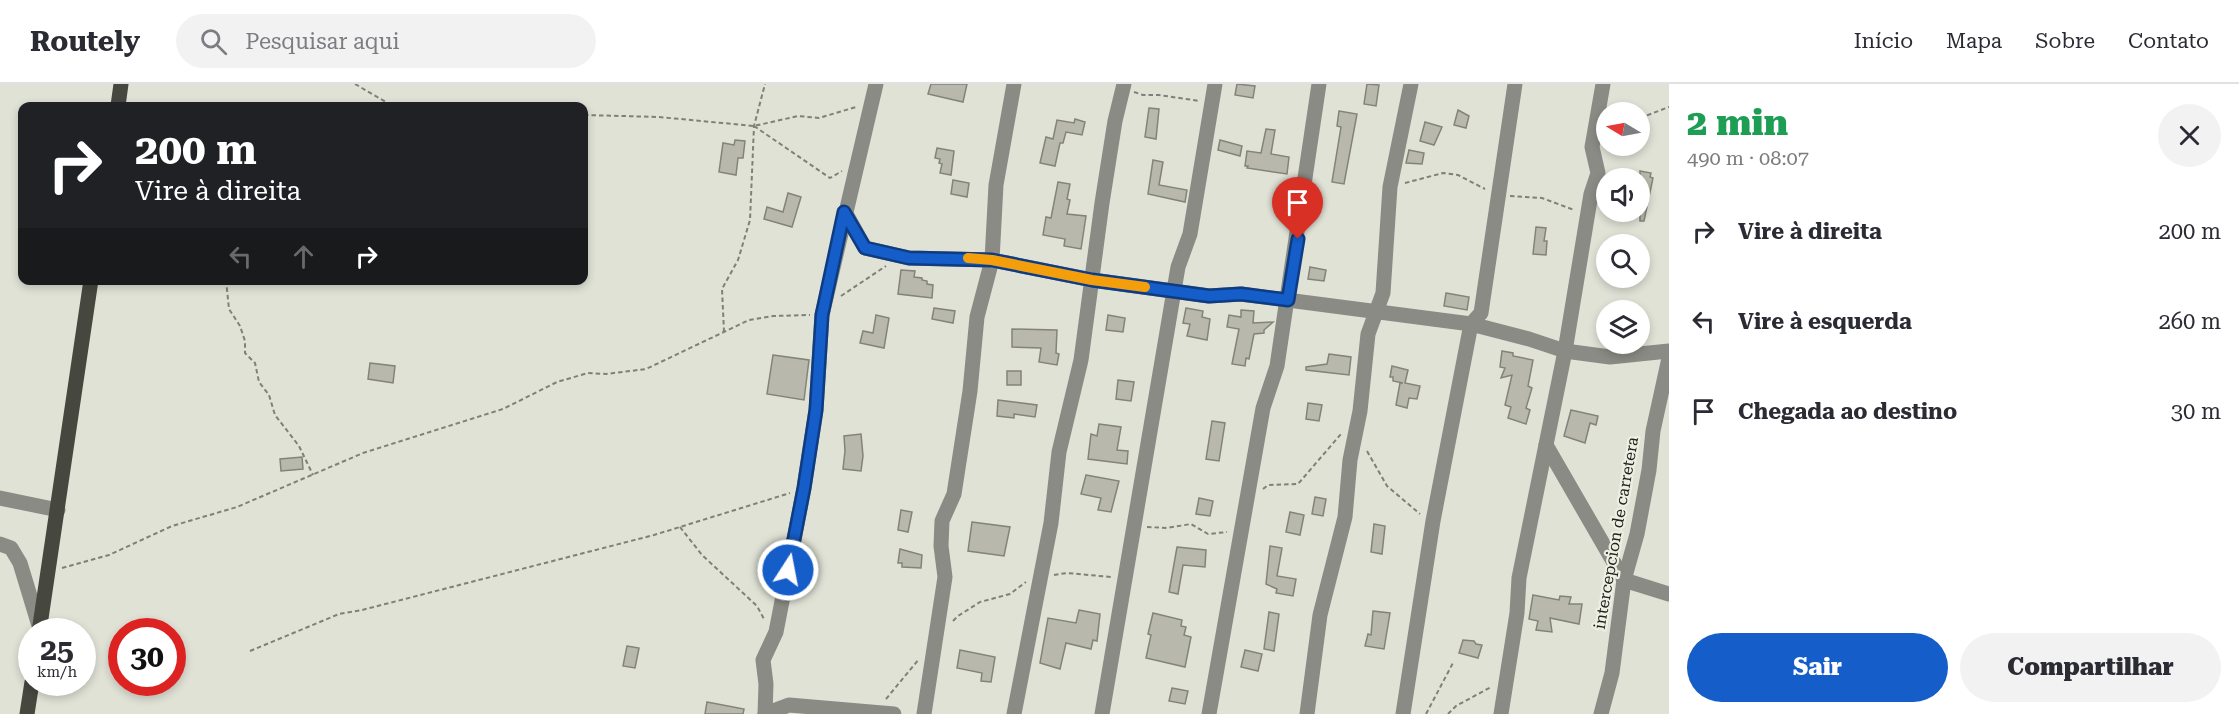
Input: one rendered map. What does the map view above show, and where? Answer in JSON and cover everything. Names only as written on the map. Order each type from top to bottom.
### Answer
[{"type":"main road","points":[[119,102],[121,84]]},
{"type":"main road","points":[[42,618],[90,285]]},
{"type":"main road","points":[[27,714],[30,696]]},
{"type":"street","points":[[876,84],[844,212],[822,315],[816,410],[804,488],[773,638],[763,660],[766,684],[765,714],[789,705],[894,714]]},
{"type":"street","points":[[924,714],[945,577],[941,546],[942,521],[954,494],[970,391],[977,317],[992,260],[996,185],[1014,84]]},
{"type":"street","points":[[1102,714],[1178,267],[1190,234],[1215,84]]},
{"type":"street","points":[[1209,714],[1263,408],[1277,366],[1319,84]]},
{"type":"street","points":[[1307,714],[1320,615],[1345,517],[1350,460],[1368,334],[1383,293],[1390,188],[1411,84]]},
{"type":"street","points":[[1403,714],[1433,521],[1471,324],[1480,313],[1515,84]]},
{"type":"street","points":[[1501,714],[1517,613],[1519,578],[1565,351],[1591,194],[1599,174],[1592,147],[1603,84]]},
{"type":"street","points":[[1014,714],[1051,523],[1059,452],[1081,360],[1102,202],[1123,86]]},
{"type":"street","points":[[844,212],[865,248],[909,258],[992,260],[1092,280],[1209,296],[1241,294],[1471,324],[1565,351],[1610,357],[1669,351]]},
{"type":"street","name":"intercepcion de carretera","points":[[1601,714],[1612,673],[1624,580],[1638,534],[1653,431],[1669,358]]},
{"type":"street","points":[[1546,445],[1624,580]]},
{"type":"street","points":[[0,498],[58,510]]},
{"type":"street","points":[[0,544],[11,548],[20,563],[36,618]]},
{"type":"path","points":[[355,84],[386,102]]},
{"type":"path","points":[[724,333],[722,289],[738,260],[750,220],[754,126],[765,84]]},
{"type":"path","points":[[1123,86],[1143,95],[1211,102]]},
{"type":"path","points":[[588,115],[659,117],[754,126],[798,116],[819,118],[873,102]]},
{"type":"path","points":[[1650,114],[1669,107]]},
{"type":"path","points":[[754,126],[830,178],[857,163]]},
{"type":"path","points":[[48,572],[109,555],[172,526],[237,507],[363,453],[503,409],[557,382],[588,374],[646,369],[749,320],[773,316],[822,315],[843,294],[893,260],[909,258]]},
{"type":"path","points":[[227,285],[229,309],[240,326],[246,353],[255,363],[259,382],[269,394],[276,415],[299,446],[313,475]]},
{"type":"path","points":[[1356,428],[1387,486],[1413,510],[1433,521]]},
{"type":"path","points":[[250,651],[339,614],[680,527],[804,488]]},
{"type":"path","points":[[680,527],[702,555],[757,606],[773,638]]},
{"type":"path","points":[[950,624],[980,602],[1010,594],[1025,582],[1041,577],[1067,573],[1126,579]]},
{"type":"path","points":[[866,712],[884,702],[935,640]]},
{"type":"path","points":[[1426,714],[1454,661]]},
{"type":"path","points":[[1448,714],[1470,697],[1506,682]]},
{"type":"building","points":[[931,84],[967,84],[963,102],[928,94]]},
{"type":"building","points":[[1237,84],[1255,86],[1253,98],[1235,95]]},
{"type":"building","points":[[1367,84],[1379,85],[1376,106],[1364,104]]},
{"type":"building","points":[[1149,108],[1159,109],[1156,139],[1145,137]]},
{"type":"building","points":[[1458,110],[1469,116],[1466,128],[1454,125]]},
{"type":"building","points":[[1339,111],[1357,114],[1344,184],[1332,182],[1341,127],[1337,126]]},
{"type":"building","points":[[1075,119],[1085,122],[1082,135],[1066,132],[1063,143],[1060,143],[1055,166],[1040,163],[1046,137],[1053,139],[1057,120],[1074,123]]},
{"type":"building","points":[[1425,122],[1442,127],[1434,145],[1420,141]]},
{"type":"building","points":[[1266,129],[1275,130],[1271,154],[1289,157],[1287,174],[1245,166],[1247,151],[1261,153]]},
{"type":"building","points":[[735,140],[745,141],[743,158],[738,158],[736,175],[719,172],[723,143],[734,145]]},
{"type":"building","points":[[1220,140],[1242,146],[1240,156],[1218,150]]},
{"type":"building","points":[[937,148],[954,151],[951,175],[940,173],[942,164],[939,163],[940,159],[935,158]]},
{"type":"building","points":[[1409,150],[1424,153],[1422,164],[1406,163]]},
{"type":"building","points":[[1153,160],[1163,162],[1159,185],[1187,190],[1185,202],[1148,194]]},
{"type":"building","points":[[1650,177],[1653,178],[1650,192]]},
{"type":"building","points":[[953,180],[969,183],[967,197],[951,194]]},
{"type":"building","points":[[1058,182],[1070,184],[1067,214],[1086,216],[1081,249],[1064,246],[1065,239],[1043,235],[1046,217],[1051,218]]},
{"type":"building","points":[[788,193],[801,197],[792,227],[764,219],[767,207],[783,212]]},
{"type":"building","points":[[1536,227],[1546,228],[1544,241],[1547,241],[1546,255],[1533,254]]},
{"type":"building","points":[[1310,267],[1326,270],[1324,281],[1308,279]]},
{"type":"building","points":[[901,270],[915,271],[914,277],[922,278],[927,281],[927,284],[933,285],[932,298],[898,294]]},
{"type":"building","points":[[1446,293],[1469,297],[1467,310],[1444,306]]},
{"type":"building","points":[[934,308],[955,311],[953,323],[932,319]]},
{"type":"building","points":[[1186,308],[1203,311],[1202,317],[1210,319],[1207,340],[1187,336],[1190,324],[1183,323]]},
{"type":"building","points":[[1241,310],[1254,311],[1253,323],[1273,322],[1264,330],[1264,333],[1254,334],[1249,359],[1246,358],[1245,366],[1232,364],[1239,329],[1227,327],[1229,315],[1241,317]]},
{"type":"building","points":[[876,315],[889,318],[884,348],[860,343],[863,331],[873,333]]},
{"type":"building","points":[[1108,315],[1125,318],[1123,332],[1106,330]]},
{"type":"building","points":[[1012,329],[1057,330],[1056,353],[1059,354],[1057,365],[1039,362],[1041,348],[1012,347]]},
{"type":"building","points":[[1502,351],[1533,360],[1528,386],[1532,388],[1526,408],[1530,410],[1526,424],[1508,418],[1511,407],[1505,405],[1512,375],[1501,378],[1505,368],[1500,367]]},
{"type":"building","points":[[1329,354],[1351,357],[1349,375],[1306,370],[1306,367],[1327,364]]},
{"type":"building","points":[[773,355],[809,360],[804,400],[767,394]]},
{"type":"building","points":[[370,363],[395,366],[393,383],[368,379]]},
{"type":"building","points":[[1392,366],[1408,370],[1405,383],[1420,386],[1417,399],[1409,398],[1407,408],[1396,405],[1400,383],[1403,383],[1393,381],[1393,377],[1390,377]]},
{"type":"building","points":[[1007,371],[1021,371],[1021,385],[1007,385]]},
{"type":"building","points":[[1118,380],[1134,382],[1131,401],[1116,399]]},
{"type":"building","points":[[998,400],[1037,405],[1035,417],[1014,414],[1014,418],[997,416]]},
{"type":"building","points":[[1308,403],[1322,405],[1319,421],[1306,419]]},
{"type":"building","points":[[1571,410],[1598,416],[1596,425],[1590,423],[1585,443],[1564,436]]},
{"type":"building","points":[[1212,421],[1225,423],[1219,461],[1206,459]]},
{"type":"building","points":[[1099,424],[1121,427],[1117,450],[1128,451],[1127,464],[1088,459],[1091,434],[1097,436]]},
{"type":"building","points":[[861,434],[863,456],[861,471],[843,469],[844,436]]},
{"type":"building","points":[[302,457],[303,469],[281,471],[280,459]]},
{"type":"building","points":[[1086,475],[1119,481],[1111,512],[1098,510],[1101,498],[1081,494]]},
{"type":"building","points":[[1315,497],[1326,499],[1323,516],[1312,514]]},
{"type":"building","points":[[1199,498],[1213,501],[1210,516],[1196,514]]},
{"type":"building","points":[[901,510],[912,512],[908,532],[898,530]]},
{"type":"building","points":[[1290,512],[1304,515],[1300,535],[1286,532]]},
{"type":"building","points":[[972,522],[1010,527],[1004,556],[968,551]]},
{"type":"building","points":[[1374,524],[1385,526],[1382,554],[1371,552]]},
{"type":"building","points":[[1270,546],[1282,548],[1277,576],[1296,579],[1293,596],[1276,593],[1277,589],[1266,584]]},
{"type":"building","points":[[1177,547],[1206,550],[1205,567],[1183,565],[1178,594],[1169,592]]},
{"type":"building","points":[[900,549],[922,555],[921,568],[902,567],[902,563],[898,563]]},
{"type":"building","points":[[1533,595],[1559,600],[1560,596],[1571,597],[1569,604],[1582,604],[1579,624],[1550,618],[1552,632],[1536,630],[1538,621],[1529,619]]},
{"type":"building","points":[[1079,610],[1100,614],[1097,641],[1093,640],[1091,649],[1066,643],[1060,669],[1040,663],[1048,618],[1076,623]]},
{"type":"building","points":[[1373,611],[1390,613],[1384,649],[1365,646],[1368,634],[1371,635]]},
{"type":"building","points":[[1269,612],[1279,614],[1274,651],[1264,649]]},
{"type":"building","points":[[1153,613],[1182,620],[1181,626],[1186,627],[1184,635],[1191,637],[1185,667],[1146,658]]},
{"type":"building","points":[[1463,640],[1474,641],[1482,645],[1478,658],[1459,653]]},
{"type":"building","points":[[627,646],[639,648],[635,668],[623,666]]},
{"type":"building","points":[[960,650],[995,657],[991,682],[981,681],[982,673],[957,668]]},
{"type":"building","points":[[1245,650],[1262,654],[1258,671],[1241,667]]},
{"type":"building","points":[[1172,688],[1188,691],[1185,704],[1169,701]]},
{"type":"building","points":[[707,702],[744,709],[743,714],[705,714]]},
{"type":"slow traffic","points":[[968,258],[992,260],[1092,280],[1145,287]]},
{"type":"route","points":[[788,570],[816,410],[822,315],[844,212],[865,248],[909,258],[949,257],[992,260],[1092,280],[1209,296],[1241,294],[1288,300],[1298,239]]}]
